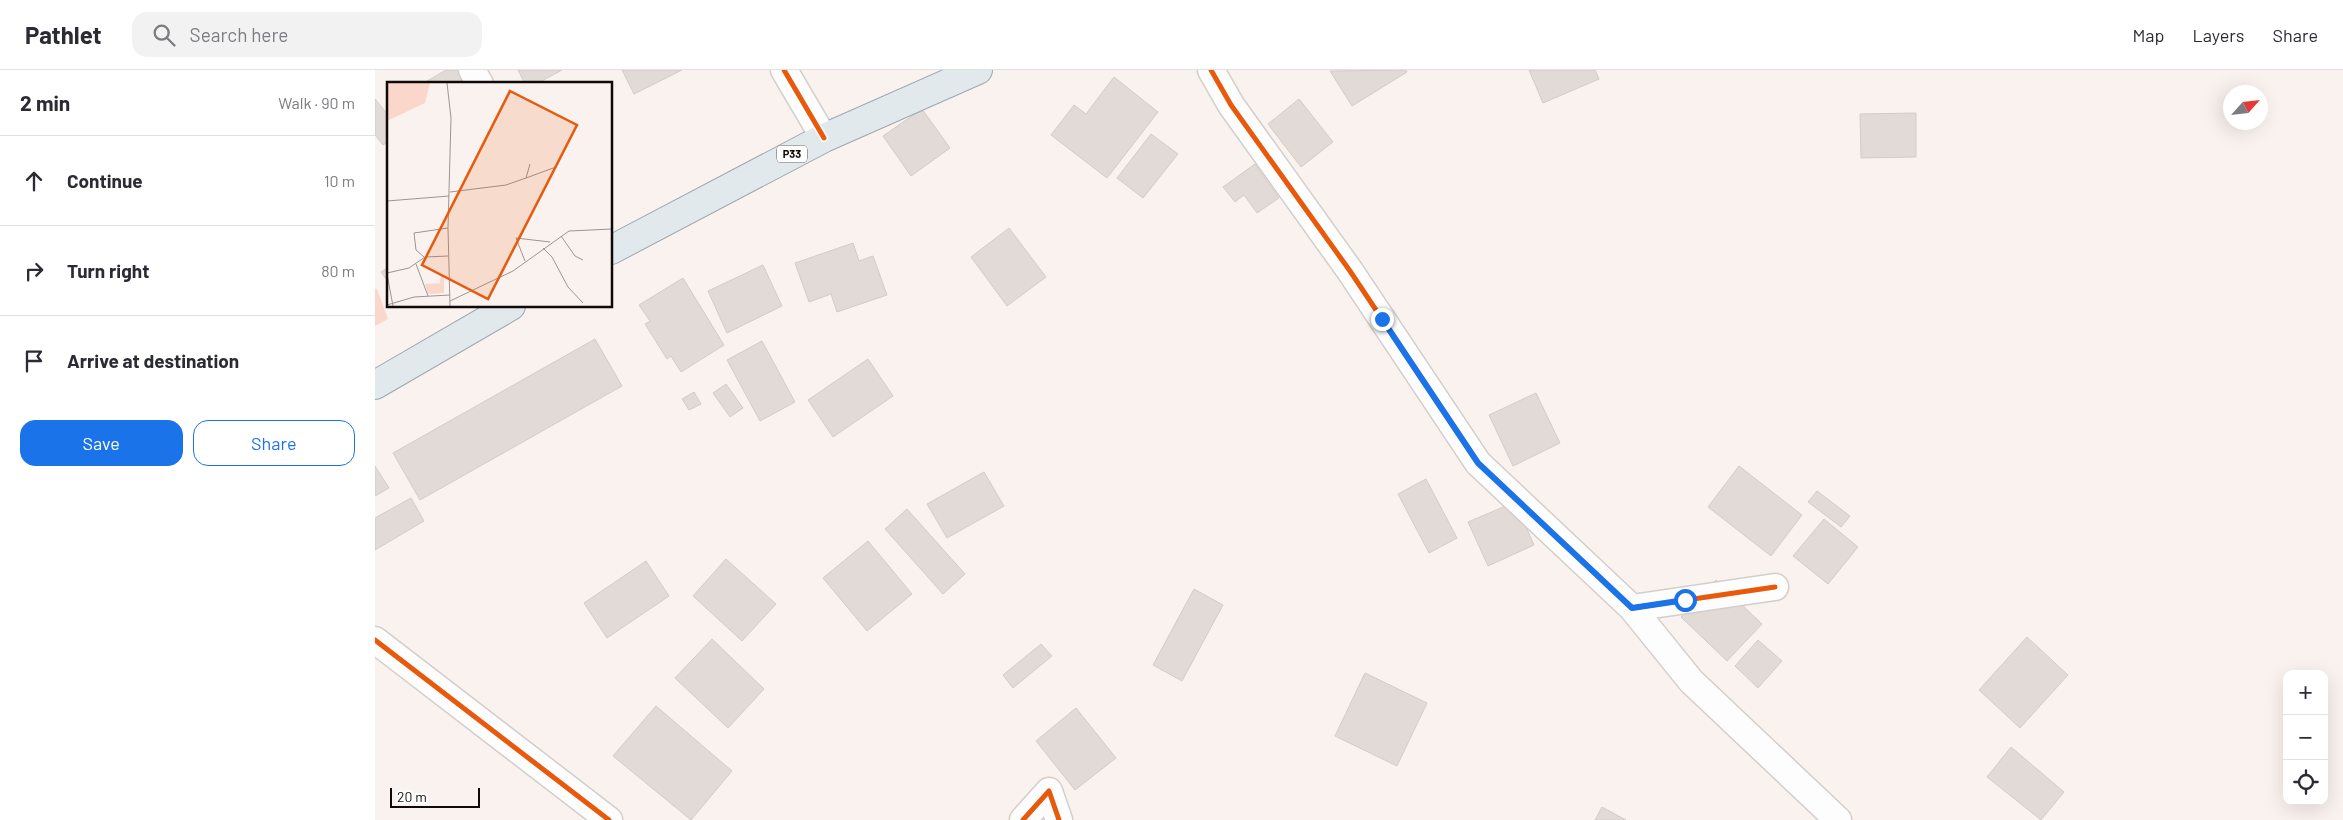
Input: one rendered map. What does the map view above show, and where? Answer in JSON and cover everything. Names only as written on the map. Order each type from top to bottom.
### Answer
[{"type":"main road","name":"P33","points":[[613,249],[824,138],[978,70]]},
{"type":"main road","points":[[375,385],[508,308]]},
{"type":"street","points":[[472,70],[479,82]]},
{"type":"street","points":[[784,70],[824,138]]},
{"type":"street","points":[[1211,70],[1231,105],[1350,271],[1478,463],[1632,608],[1691,681],[1838,820]]},
{"type":"street","points":[[1632,608],[1775,587]]},
{"type":"street","points":[[375,640],[609,820]]},
{"type":"street","points":[[1023,820],[1049,790],[1059,820]]},
{"type":"shaded area","points":[[375,289],[377,289],[388,319],[375,326]]},
{"type":"building","points":[[446,70],[462,70],[467,79],[462,82],[425,82]]},
{"type":"building","points":[[518,70],[562,70],[540,82],[524,82]]},
{"type":"building","points":[[622,70],[682,70],[634,94]]},
{"type":"building","points":[[1406,70],[1407,72],[1352,106],[1330,71]]},
{"type":"building","points":[[1529,70],[1595,70],[1599,79],[1543,103]]},
{"type":"building","points":[[1114,77],[1158,112],[1107,178],[1051,135],[1074,105],[1086,114]]},
{"type":"building","points":[[375,99],[387,114],[387,142],[383,145],[375,135]]},
{"type":"building","points":[[1299,99],[1333,142],[1301,167],[1268,124]]},
{"type":"building","points":[[922,109],[950,148],[911,176],[883,136]]},
{"type":"building","points":[[1916,113],[1916,157],[1861,158],[1860,114]]},
{"type":"building","points":[[1151,134],[1178,154],[1143,198],[1117,178]]},
{"type":"building","points":[[1255,164],[1279,198],[1257,213],[1244,195],[1235,202],[1223,187]]},
{"type":"building","points":[[1009,228],[1046,277],[1007,306],[971,257]]},
{"type":"building","points":[[853,243],[859,261],[873,256],[887,295],[837,312],[831,294],[809,302],[795,263]]},
{"type":"building","points":[[763,265],[782,306],[727,333],[708,291]]},
{"type":"building","points":[[387,268],[387,280],[381,272]]},
{"type":"building","points":[[683,278],[724,345],[681,372],[671,356],[667,359],[645,324],[650,321],[639,305]]},
{"type":"building","points":[[595,339],[622,386],[420,500],[393,453]]},
{"type":"building","points":[[762,341],[795,402],[760,421],[727,360]]},
{"type":"building","points":[[868,359],[893,396],[833,437],[808,400]]},
{"type":"building","points":[[726,384],[743,408],[730,417],[713,393]]},
{"type":"building","points":[[694,392],[701,404],[689,410],[682,399]]},
{"type":"building","points":[[1536,393],[1560,443],[1513,466],[1489,415]]},
{"type":"building","points":[[375,466],[389,488],[375,496]]},
{"type":"building","points":[[1739,466],[1802,515],[1771,556],[1708,507]]},
{"type":"building","points":[[984,472],[1004,506],[947,538],[927,504]]},
{"type":"building","points":[[1426,479],[1457,538],[1429,553],[1398,494]]},
{"type":"building","points":[[1817,491],[1850,516],[1841,527],[1808,502]]},
{"type":"building","points":[[411,498],[424,521],[375,550],[375,518]]},
{"type":"building","points":[[1515,502],[1534,545],[1488,566],[1468,522]]},
{"type":"building","points":[[907,509],[965,574],[943,594],[885,529]]},
{"type":"building","points":[[1824,519],[1858,547],[1828,584],[1793,556]]},
{"type":"building","points":[[868,541],[912,594],[867,631],[823,578]]},
{"type":"building","points":[[726,559],[776,604],[742,641],[693,596]]},
{"type":"building","points":[[646,561],[669,596],[607,638],[584,603]]},
{"type":"building","points":[[1716,580],[1762,624],[1727,661],[1681,617]]},
{"type":"building","points":[[1194,589],[1223,605],[1182,681],[1153,665]]},
{"type":"building","points":[[2027,637],[2068,675],[2020,728],[1979,690]]},
{"type":"building","points":[[712,639],[764,689],[728,728],[675,678]]},
{"type":"building","points":[[1758,640],[1782,661],[1758,688],[1735,666]]},
{"type":"building","points":[[1041,644],[1052,656],[1013,688],[1003,675]]},
{"type":"building","points":[[1365,673],[1427,703],[1397,766],[1335,736]]},
{"type":"building","points":[[656,706],[732,771],[691,820],[613,756]]},
{"type":"building","points":[[1076,708],[1116,758],[1075,790],[1036,741]]},
{"type":"building","points":[[2011,747],[2064,792],[2041,820],[1987,777]]},
{"type":"building","points":[[1602,807],[1626,820],[1595,820]]},
{"type":"cycle path","points":[[784,70],[824,138]]},
{"type":"cycle path","points":[[1211,70],[1231,105],[1350,271],[1478,463],[1632,608],[1775,587]]},
{"type":"cycle path","points":[[375,640],[609,820]]},
{"type":"cycle path","points":[[1023,820],[1049,791],[1059,820]]},
{"type":"route","points":[[1382,319],[1478,463],[1632,608],[1685,600]]}]
